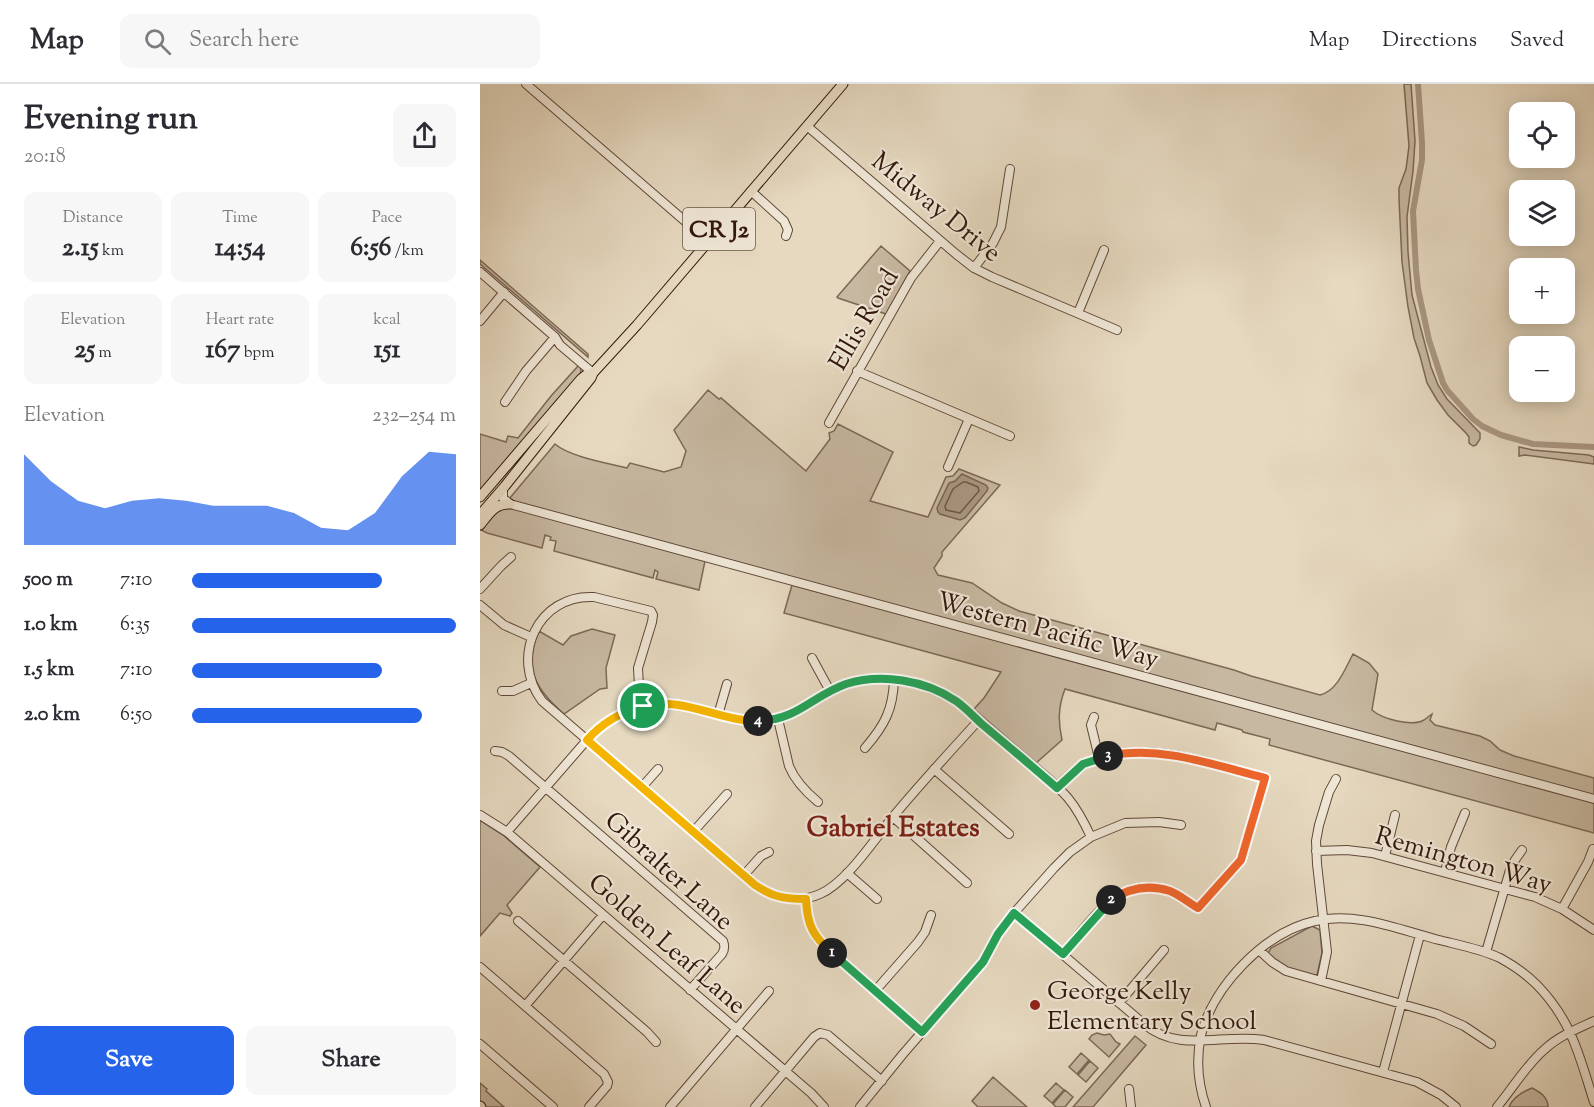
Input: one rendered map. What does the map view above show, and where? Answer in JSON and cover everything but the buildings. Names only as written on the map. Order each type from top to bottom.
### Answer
[{"type":"main road","name":"CR J2","points":[[480,515],[595,371],[843,84]]},
{"type":"main road","name":"CR J2","points":[[480,497],[581,379],[595,371]]},
{"type":"main road","points":[[506,466],[512,468],[515,473]]},
{"type":"main road","points":[[480,525],[497,506],[510,504]]},
{"type":"street","points":[[526,84],[708,241]]},
{"type":"street","name":"Midway Drive","points":[[807,126],[974,268],[992,278],[1118,330]]},
{"type":"street","points":[[974,268],[1001,227],[1010,169]]},
{"type":"street","points":[[751,191],[784,221],[788,231],[786,236]]},
{"type":"street","name":"Ellis Road","points":[[828,423],[910,278],[940,241]]},
{"type":"street","points":[[1078,313],[1104,250]]},
{"type":"street","points":[[480,272],[555,337],[560,345],[595,371]]},
{"type":"street","points":[[480,321],[504,292]]},
{"type":"street","points":[[505,402],[526,371],[555,337]]},
{"type":"street","points":[[857,371],[1010,436]]},
{"type":"street","points":[[948,467],[969,419]]},
{"type":"street","points":[[503,489],[503,498],[510,504]]},
{"type":"street","name":"Western Pacific Way","points":[[510,504],[1594,799]]},
{"type":"street","points":[[480,589],[511,557]]},
{"type":"street","points":[[643,706],[638,668],[653,615],[651,611],[585,596],[554,608],[542,620],[531,638],[527,656],[528,674],[542,701],[744,875],[767,893],[787,899],[806,899],[831,888],[847,873],[934,769],[978,721]]},
{"type":"street","points":[[480,605],[504,625],[531,638]]},
{"type":"street","points":[[812,658],[830,692]]},
{"type":"street","points":[[507,832],[593,733],[625,712],[656,703],[675,704],[745,721],[778,719],[799,711],[841,686],[868,679],[894,680],[920,685],[956,701],[1057,788],[1077,810],[1091,837]]},
{"type":"street","points":[[866,748],[888,717],[894,680]]},
{"type":"street","points":[[502,692],[513,692],[531,683]]},
{"type":"street","points":[[718,715],[727,684]]},
{"type":"street","points":[[1094,717],[1091,725],[1099,758]]},
{"type":"street","points":[[778,719],[792,774],[818,802]]},
{"type":"street","points":[[495,751],[508,756],[546,788]]},
{"type":"street","points":[[1057,788],[1083,764],[1124,753],[1177,755],[1265,778],[1241,860],[1198,908],[1171,892],[1154,888],[1123,892],[1107,902],[1063,954]]},
{"type":"street","points":[[642,787],[658,769]]},
{"type":"street","points":[[934,769],[1009,834]]},
{"type":"street","points":[[1321,981],[1328,952],[1316,851],[1319,825],[1329,792],[1336,779]]},
{"type":"street","name":"Gibralter Lane","points":[[546,788],[723,941],[725,945],[722,954],[690,990]]},
{"type":"street","points":[[693,832],[727,794]]},
{"type":"street","points":[[1445,872],[1451,847],[1465,813]]},
{"type":"street","name":"Golden Leaf Lane","points":[[480,815],[507,832],[811,1093],[824,1107]]},
{"type":"street","points":[[1385,856],[1395,815]]},
{"type":"street","points":[[893,817],[967,882]]},
{"type":"street","points":[[860,1107],[983,962],[998,934],[1014,913],[1070,852],[1091,837],[1125,824],[1159,822],[1181,825]]},
{"type":"street","points":[[1562,909],[1593,849]]},
{"type":"street","points":[[1486,952],[1512,865],[1522,850]]},
{"type":"street","name":"Remington Way","points":[[1316,851],[1360,851],[1504,888],[1535,897],[1562,909],[1594,930]]},
{"type":"street","points":[[744,875],[761,856],[769,852]]},
{"type":"street","points":[[847,873],[877,899]]},
{"type":"street","points":[[806,899],[809,923],[816,938],[922,1032]]},
{"type":"street","points":[[1014,913],[1157,1034],[1181,1040],[1245,1038],[1264,1040],[1417,1082],[1449,1100],[1456,1107]]},
{"type":"street","points":[[525,1006],[603,915]]},
{"type":"street","points":[[875,991],[918,942],[925,932],[931,915]]},
{"type":"street","points":[[1206,1107],[1198,1071],[1200,1041],[1214,1003],[1224,988],[1259,950],[1288,931],[1309,922],[1341,917],[1486,952],[1515,967],[1535,983],[1554,1004],[1571,1032],[1594,1102]]},
{"type":"street","points":[[518,921],[656,1042]]},
{"type":"street","points":[[1383,1072],[1420,935]]},
{"type":"street","points":[[1119,1003],[1164,950]]},
{"type":"street","points":[[1259,950],[1280,968],[1449,1019],[1491,1044]]},
{"type":"street","points":[[480,967],[607,1077],[607,1086],[589,1107]]},
{"type":"street","points":[[670,1107],[769,991]]},
{"type":"street","points":[[1497,1107],[1537,1056],[1555,1040],[1594,1021]]},
{"type":"street","points":[[755,1107],[817,1034],[823,1032],[882,1081]]},
{"type":"street","points":[[480,1044],[553,1107]]},
{"type":"street","points":[[1129,1089],[1131,1107]]},
{"type":"shaded area","points":[[1404,84],[1411,84],[1415,141],[1407,217],[1412,295],[1438,385],[1447,399],[1480,433],[1480,439],[1473,446],[1469,443],[1469,437],[1448,415],[1427,383],[1408,307],[1402,262],[1399,199],[1399,188],[1406,169],[1409,146]]},
{"type":"shaded area","points":[[881,246],[910,271],[886,314],[837,297]]},
{"type":"shaded area","points":[[480,260],[588,354],[588,357],[480,264]]},
{"type":"shaded area","points":[[579,365],[580,375],[480,492],[480,434],[506,442],[508,436],[518,438]]},
{"type":"shaded area","points":[[708,390],[719,399],[721,398],[806,471],[830,439],[829,433],[834,431],[838,424],[893,452],[870,501],[928,517],[946,477],[953,476],[959,469],[1000,485],[942,552],[934,568],[938,575],[972,583],[1002,603],[1019,611],[1320,695],[1336,684],[1353,654],[1369,663],[1378,674],[1372,710],[1377,713],[1397,721],[1412,723],[1424,720],[1432,714],[1430,720],[1435,725],[1480,736],[1500,750],[1514,756],[1594,778],[1594,797],[513,503],[509,499],[555,444],[579,456],[627,468],[630,463],[664,472],[681,467],[686,451],[674,430]]},
{"type":"shaded area","points":[[1519,447],[1589,455],[1594,457],[1594,464],[1519,456]]},
{"type":"shaded area","points":[[508,507],[705,561],[699,590],[656,579],[658,572],[655,570],[653,578],[554,551],[556,541],[550,540],[551,537],[545,535],[542,548],[481,530],[500,508]]},
{"type":"shaded area","points":[[792,585],[1594,802],[1594,833],[1269,745],[1270,739],[1217,723],[1215,730],[1065,689],[1059,714],[1062,740],[1036,763],[974,709],[1001,672],[784,613]]},
{"type":"shaded area","points":[[592,629],[615,635],[606,668],[607,688],[600,689],[564,714],[539,687],[532,667],[534,644],[539,631],[563,645],[571,636]]},
{"type":"shaded area","points":[[480,820],[503,835],[540,867],[507,905],[512,913],[510,916],[500,913],[480,936]]},
{"type":"shaded area","points":[[1312,926],[1320,930],[1322,953],[1317,975],[1303,974],[1290,969],[1268,953],[1271,948]]},
{"type":"shaded area","points":[[1097,1033],[1110,1034],[1120,1044],[1109,1057],[1089,1039]]},
{"type":"shaded area","points":[[1135,1036],[1146,1045],[1093,1107],[1073,1107]]},
{"type":"shaded area","points":[[1081,1053],[1089,1060],[1077,1074],[1069,1067]]},
{"type":"shaded area","points":[[1090,1061],[1098,1068],[1086,1082],[1078,1075]]},
{"type":"shaded area","points":[[993,1077],[1027,1107],[978,1107],[972,1101]]},
{"type":"shaded area","points":[[480,1083],[504,1107],[486,1107],[480,1102]]},
{"type":"shaded area","points":[[1056,1083],[1064,1090],[1052,1103],[1044,1096]]},
{"type":"shaded area","points":[[1532,1088],[1541,1093],[1548,1107],[1509,1107],[1518,1095]]},
{"type":"shaded area","points":[[1065,1090],[1073,1097],[1065,1107],[1056,1107],[1053,1104]]},
{"type":"water","points":[[962,474],[988,488],[965,518],[960,520],[940,514],[937,508],[949,483]]},
{"type":"waterway","points":[[1418,84],[1422,160],[1413,211],[1416,270],[1429,340],[1443,383],[1473,419],[1501,435],[1533,444],[1594,447]]},
{"type":"place","name":"George Kelly Elementary School","points":[[1035,1005]]},
{"type":"district","name":"Gabriel Estates","points":[[893,827]]},
{"type":"route","points":[[880,678],[920,685],[956,701],[1057,788],[1083,764],[1124,753],[1155,752],[1177,755],[1265,778],[1241,860],[1198,908],[1171,892],[1154,888],[1123,892],[1107,902],[1063,954],[1014,913],[998,934],[983,962],[922,1032],[816,938],[811,929],[806,899],[777,897],[755,885],[587,740],[617,716],[643,706],[656,703],[675,704],[725,717],[761,722],[784,718],[841,686],[880,678]]}]
